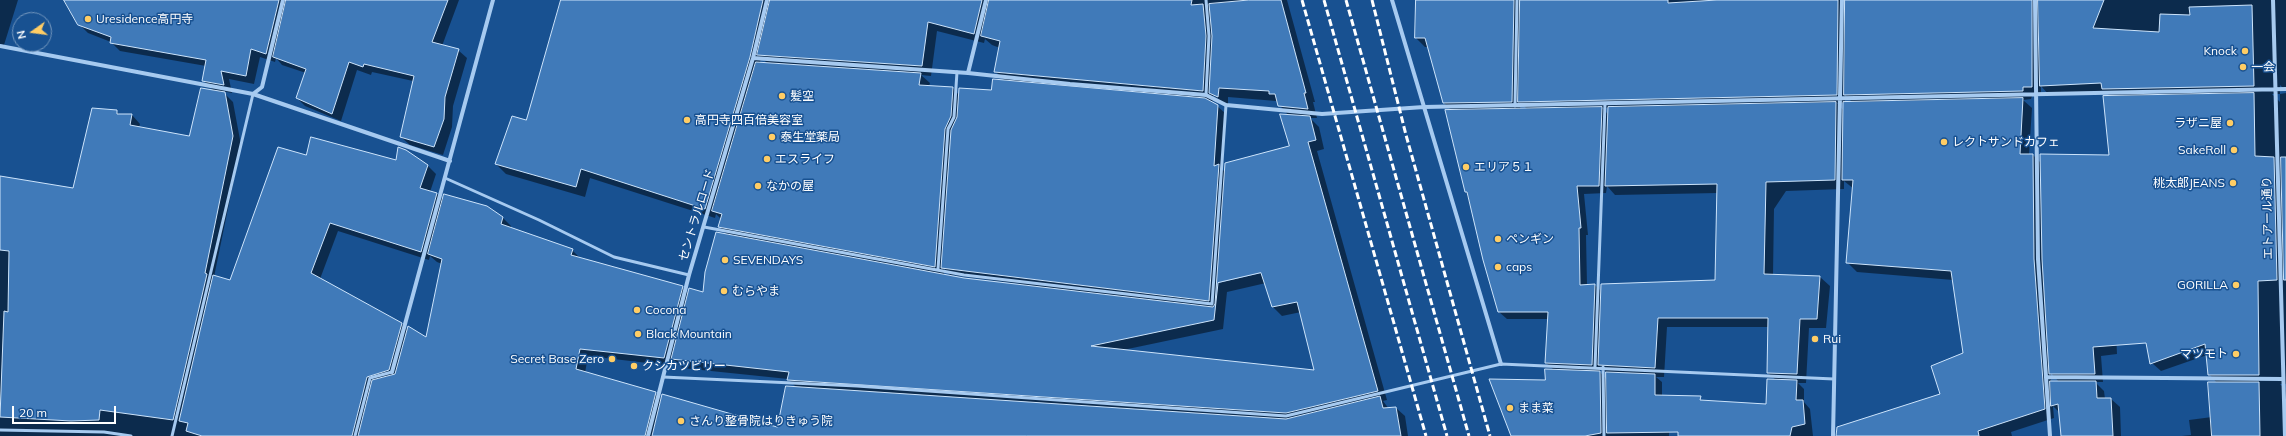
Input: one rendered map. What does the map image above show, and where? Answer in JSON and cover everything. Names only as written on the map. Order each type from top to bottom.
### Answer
[{"type":"street","points":[[253,94],[262,87],[283,0]]},
{"type":"street","points":[[392,372],[493,0]]},
{"type":"street","name":"セントラルロード","points":[[648,436],[689,275],[753,58],[767,0]]},
{"type":"street","points":[[968,73],[986,0]]},
{"type":"street","points":[[1392,0],[1501,364]]},
{"type":"street","points":[[1833,436],[1842,0]]},
{"type":"street","points":[[2035,0],[2038,259],[2050,436]]},
{"type":"street","name":"エトアール通り","points":[[2272,0],[2282,379],[2285,436]]},
{"type":"street","points":[[0,46],[253,94],[450,161]]},
{"type":"street","points":[[753,58],[957,72],[1070,84],[1206,95],[1226,105],[1322,114],[1424,108],[2286,88]]},
{"type":"street","points":[[2047,377],[2282,379]]},
{"type":"lane","points":[[1206,0],[1209,36],[1206,95]]},
{"type":"lane","points":[[1515,106],[1517,0]]},
{"type":"lane","points":[[938,269],[948,129],[954,117],[957,72]]},
{"type":"lane","points":[[172,436],[253,94]]},
{"type":"lane","points":[[1595,367],[1605,104]]},
{"type":"lane","points":[[704,228],[938,269],[964,275],[1212,304],[1226,105]]},
{"type":"lane","points":[[445,178],[539,220],[614,257],[689,275]]},
{"type":"lane","points":[[663,377],[864,386],[1286,416],[1501,364],[1603,367],[1834,379]]},
{"type":"lane","points":[[1603,367],[1604,436]]},
{"type":"lane","points":[[355,436],[370,378],[392,372]]},
{"type":"lane","points":[[0,430],[131,436]]},
{"type":"building","points":[[64,0],[279,0],[266,54],[251,49],[246,76],[221,71],[224,85],[202,81],[206,60],[110,43],[111,37],[78,25]]},
{"type":"building","points":[[286,0],[448,0],[432,42],[459,49],[445,97],[444,119],[434,147],[400,137],[414,76],[364,64],[363,67],[349,62],[332,114],[296,98],[306,69],[273,57]]},
{"type":"building","points":[[561,0],[763,0],[750,57],[705,209],[581,169],[576,187],[495,164],[512,116],[526,120]]},
{"type":"building","points":[[770,0],[982,0],[974,34],[928,22],[922,66],[757,55]]},
{"type":"building","points":[[989,0],[1192,0],[1191,5],[1203,4],[1206,36],[1203,91],[994,72],[1000,41],[981,36]]},
{"type":"building","points":[[1249,0],[1281,0],[1306,93],[1304,93],[1308,109],[1278,106],[1275,94],[1269,94],[1269,91],[1219,88],[1218,97],[1209,93],[1212,36],[1209,4]]},
{"type":"building","points":[[1416,0],[1514,0],[1512,102],[1443,103],[1425,38],[1415,38]]},
{"type":"building","points":[[1520,0],[1668,0],[1668,3],[1717,0],[1838,0],[1837,95],[1518,102]]},
{"type":"building","points":[[1845,0],[2032,0],[2032,87],[2023,87],[2023,91],[1844,95]]},
{"type":"building","points":[[2038,0],[2104,0],[2093,28],[2159,32],[2160,14],[2190,15],[2189,7],[2252,5],[2254,86],[2102,89],[2101,83],[2040,86]]},
{"type":"building","points":[[756,62],[921,73],[919,85],[953,87],[951,116],[945,129],[935,267],[718,227],[722,214],[712,211]]},
{"type":"building","points":[[993,79],[1205,98],[1218,105],[1214,166],[1219,164],[1209,301],[941,268],[951,130],[957,117],[959,88],[991,90]]},
{"type":"building","points":[[201,88],[225,92],[233,136],[205,273],[207,274],[173,420],[100,410],[99,420],[71,421],[0,417],[4,311],[8,312],[9,251],[0,250],[0,176],[73,188],[92,108],[117,110],[117,114],[132,114],[130,125],[189,136]]},
{"type":"building","points":[[2254,93],[2255,156],[2274,157],[2277,280],[2258,281],[2259,375],[2208,375],[2205,344],[2150,364],[2146,343],[2093,347],[2095,374],[2049,374],[2042,259],[2040,154],[2109,155],[2103,96]]},
{"type":"building","points":[[2023,98],[2020,154],[2033,154],[2034,259],[2045,409],[1978,431],[1979,436],[1836,436],[1837,427],[1940,394],[1931,366],[1963,353],[1951,271],[1846,263],[1853,180],[1842,180],[1843,102]]},
{"type":"building","points":[[1836,102],[1835,180],[1766,182],[1764,274],[1820,276],[1817,319],[1800,319],[1797,374],[1767,373],[1768,318],[1658,318],[1655,368],[1598,365],[1601,284],[1715,280],[1717,184],[1605,186],[1608,107]]},
{"type":"building","points":[[1602,107],[1599,186],[1577,186],[1581,228],[1579,228],[1580,285],[1595,284],[1592,365],[1545,363],[1548,312],[1498,312],[1483,260],[1467,192],[1465,192],[1445,110]]},
{"type":"building","points":[[1280,114],[1310,116],[1316,140],[1308,142],[1378,391],[1286,413],[787,380],[789,372],[671,359],[689,288],[703,292],[705,272],[716,232],[964,278],[1213,307],[1215,304],[1225,163],[1289,146]],"holes":[[[1261,273],[1272,307],[1297,302],[1314,370],[1091,346],[1214,320],[1218,283]]]},
{"type":"building","points":[[311,137],[396,160],[398,147],[406,150],[428,165],[420,188],[437,193],[421,252],[330,223],[311,273],[402,323],[389,370],[367,377],[352,436],[202,436],[186,431],[188,423],[179,421],[213,275],[230,280],[278,147],[306,155]]},
{"type":"building","points":[[2281,157],[2286,157],[2286,280],[2284,280]]},
{"type":"building","points":[[444,194],[487,206],[503,217],[501,224],[573,249],[571,255],[683,286],[664,358],[580,349],[576,369],[656,392],[645,436],[358,436],[372,380],[395,374],[408,326],[426,337],[442,259],[428,254]]},
{"type":"building","points":[[1545,369],[1600,371],[1601,433],[1585,436],[1511,436],[1489,379],[1545,380]]},
{"type":"building","points":[[1606,372],[1655,374],[1655,395],[1701,396],[1700,400],[1766,404],[1767,379],[1797,380],[1796,400],[1803,400],[1805,424],[1792,427],[1790,436],[1678,436],[1678,432],[1607,433]]},
{"type":"building","points":[[2050,381],[2096,381],[2097,398],[2111,398],[2113,436],[2061,436],[2058,404],[2051,406]]},
{"type":"building","points":[[2208,382],[2259,382],[2260,436],[2212,436]]},
{"type":"building","points":[[786,386],[1286,419],[1380,396],[1383,408],[1396,407],[1401,436],[652,436],[662,394],[777,427]]},
{"type":"railway","points":[[1302,0],[1426,436]]},
{"type":"railway","points":[[1324,0],[1447,436]]},
{"type":"railway","points":[[1346,0],[1469,436]]},
{"type":"railway","points":[[1372,0],[1406,135],[1490,436]]},
{"type":"place","name":"Uresidence高円寺","points":[[88,19]]},
{"type":"place","name":"Knock","points":[[2245,51]]},
{"type":"place","name":"一会","points":[[2243,67]]},
{"type":"place","name":"髪空","points":[[782,96]]},
{"type":"place","name":"高円寺四百倍美容室","points":[[687,120]]},
{"type":"place","name":"ラザニ屋","points":[[2230,123]]},
{"type":"place","name":"泰生堂薬局","points":[[772,137]]},
{"type":"place","name":"レクトサンドカフェ","points":[[1944,142]]},
{"type":"place","name":"SakeRoll","points":[[2234,150]]},
{"type":"place","name":"エスライフ","points":[[767,159]]},
{"type":"place","name":"エリア５１","points":[[1466,167]]},
{"type":"place","name":"桃太郎JEANS","points":[[2233,183]]},
{"type":"place","name":"なかの屋","points":[[758,186]]},
{"type":"place","name":"ペンギン","points":[[1498,239]]},
{"type":"place","name":"SEVENDAYS","points":[[725,260]]},
{"type":"place","name":"caps","points":[[1498,267]]},
{"type":"place","name":"GORILLA","points":[[2236,285]]},
{"type":"place","name":"むらやま","points":[[724,291]]},
{"type":"place","name":"Cocona","points":[[637,310]]},
{"type":"place","name":"Black Mountain","points":[[638,334]]},
{"type":"place","name":"Rui","points":[[1815,339]]},
{"type":"place","name":"マツモト","points":[[2236,354]]},
{"type":"place","name":"Secret Base Zero","points":[[612,359]]},
{"type":"place","name":"クシカツビリー","points":[[634,366]]},
{"type":"place","name":"まま菜","points":[[1510,408]]},
{"type":"place","name":"さんり整骨院はりきゅう院","points":[[681,421]]}]
